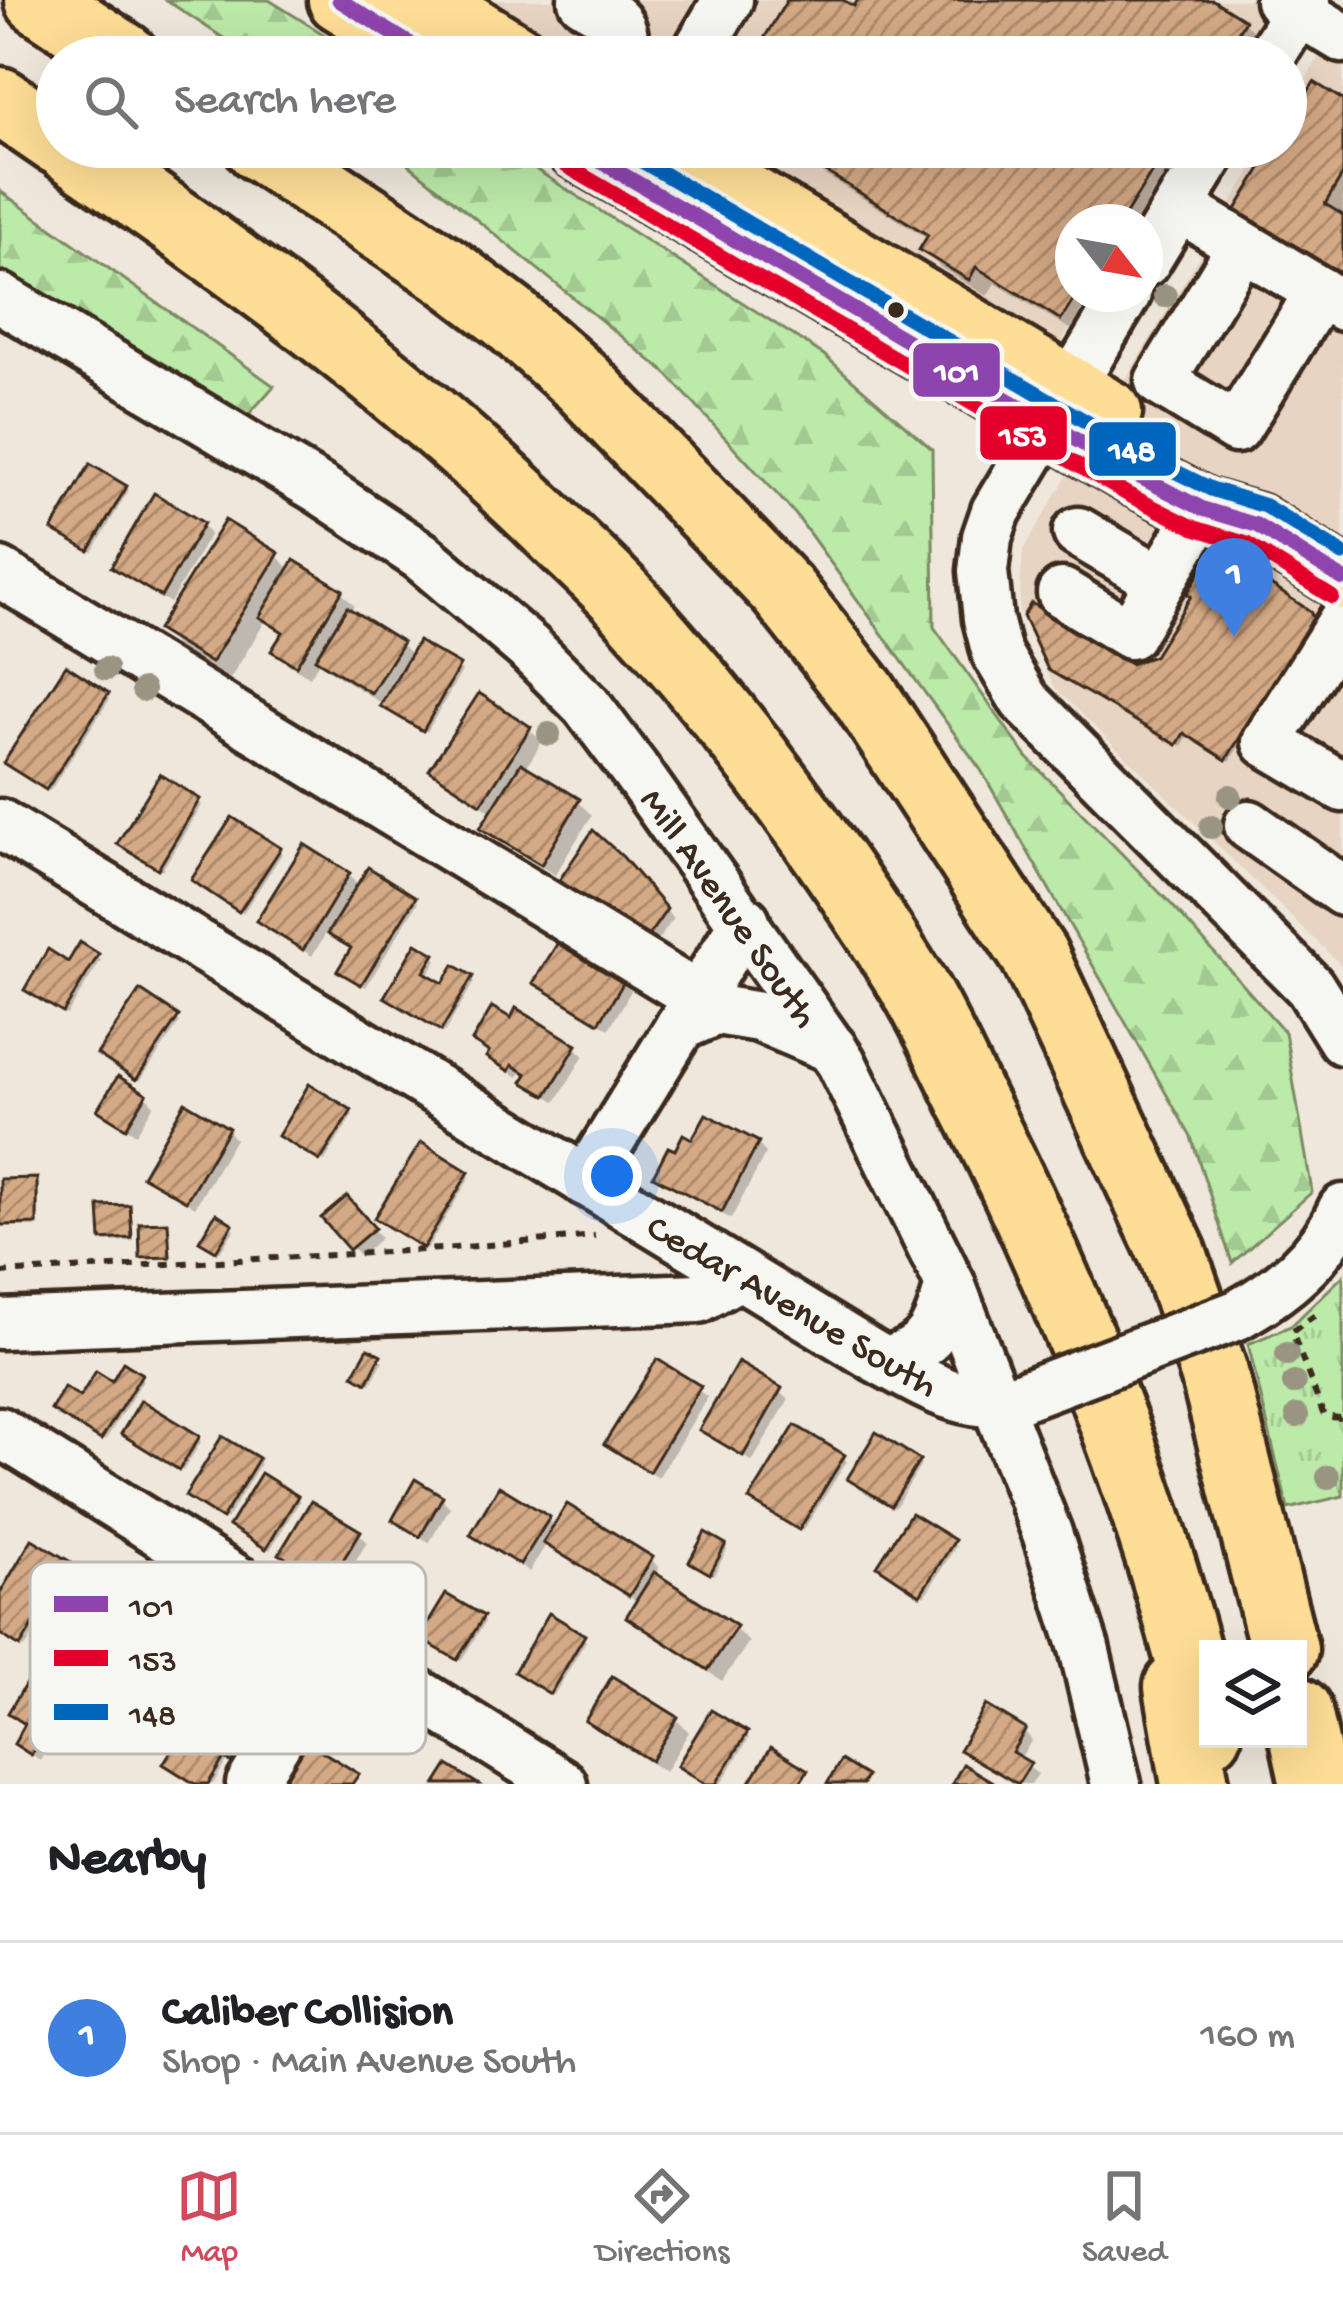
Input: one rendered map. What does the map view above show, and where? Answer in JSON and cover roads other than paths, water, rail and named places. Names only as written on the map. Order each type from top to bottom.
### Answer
[{"type":"highway","points":[[39,0],[93,36]]},
{"type":"highway","points":[[0,100],[36,125]]},
{"type":"highway","points":[[97,168],[368,363],[471,453],[627,602],[760,758],[914,987],[985,1126],[1063,1295],[1150,1529],[1199,1694]]},
{"type":"highway","points":[[291,168],[447,271],[583,383],[782,590],[863,693],[1034,955],[1173,1254],[1214,1373],[1282,1640]]},
{"type":"highway","points":[[1150,1529],[1195,1784]]},
{"type":"highway","points":[[1212,1748],[1220,1784]]},
{"type":"highway","points":[[1306,1748],[1314,1784]]},
{"type":"main road","points":[[339,0],[397,36]]},
{"type":"main road","points":[[429,0],[486,36]]},
{"type":"main road","points":[[615,168],[1059,404],[1190,460],[1229,517],[1343,579]]},
{"type":"main road","points":[[700,168],[1059,404]]},
{"type":"street","points":[[583,0],[620,22],[626,36]]},
{"type":"street","points":[[707,36],[728,0]]},
{"type":"street","points":[[1280,36],[1294,4],[1343,38]]},
{"type":"street","points":[[1163,233],[1202,168]]},
{"type":"street","points":[[1179,207],[1331,299],[1236,428],[1160,381],[1242,246]]},
{"type":"street","name":"Mill Avenue South","points":[[0,298],[320,489],[421,556],[528,647],[586,705],[832,1048],[1013,1399],[1084,1648],[1116,1784]]},
{"type":"street","points":[[1115,312],[996,511],[987,537],[983,596],[997,654],[1024,700],[1310,987],[1343,1040]]},
{"type":"street","points":[[1062,593],[1130,634],[1161,581],[1229,517]]},
{"type":"street","points":[[1078,532],[1161,581]]},
{"type":"street","points":[[0,573],[689,1011],[759,1017],[832,1048]]},
{"type":"street","points":[[1343,621],[1328,675],[1268,742],[1343,788]]},
{"type":"street","name":"Cedar Avenue South","points":[[0,824],[885,1362],[960,1400],[1013,1399]]},
{"type":"street","points":[[1249,826],[1343,891]]},
{"type":"street","points":[[584,1180],[745,921]]},
{"type":"street","points":[[1013,1399],[1237,1315],[1279,1290],[1299,1271],[1330,1235],[1343,1209]]},
{"type":"street","points":[[0,1324],[699,1298],[740,1275]]},
{"type":"street","points":[[885,1362],[909,1356],[940,1324],[950,1284]]},
{"type":"street","points":[[0,1432],[208,1562]]},
{"type":"street","points":[[426,1701],[545,1780]]},
{"type":"street","points":[[251,1784],[269,1754]]},
{"type":"place","name":"Caliber Collision","points":[[1234,637]]}]
